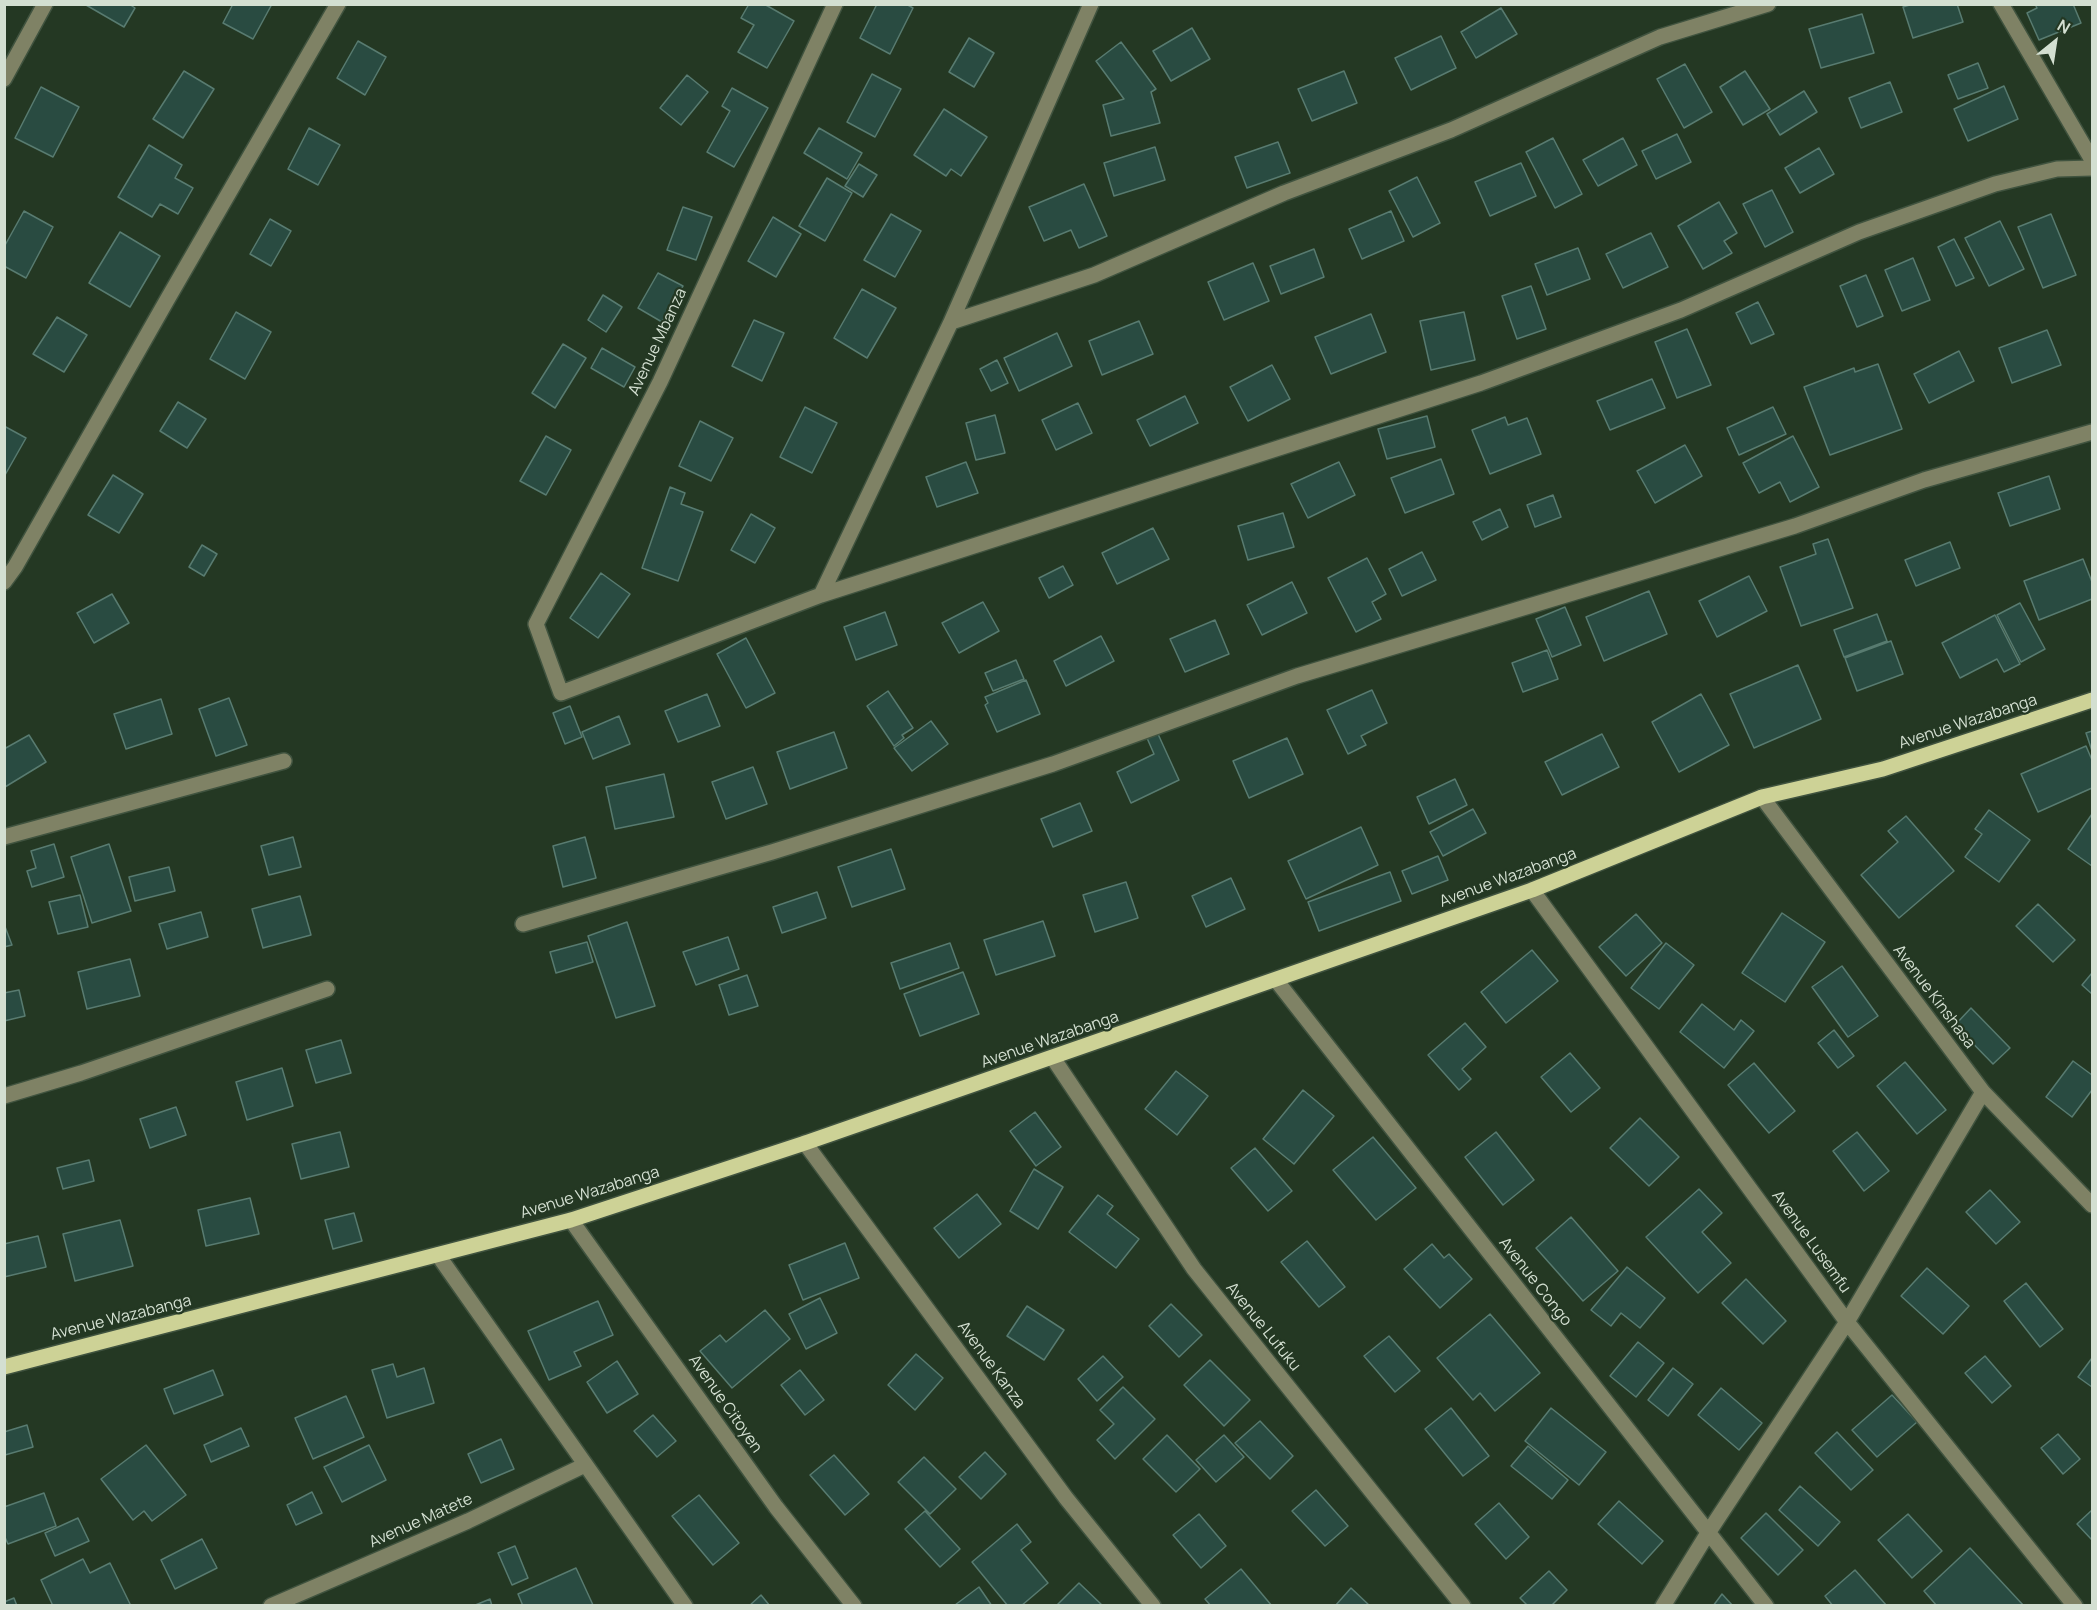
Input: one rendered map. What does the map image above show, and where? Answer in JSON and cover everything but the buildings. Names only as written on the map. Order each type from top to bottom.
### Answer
[{"type":"main road","name":"Avenue Wazabanga","points":[[4,1367],[571,1220],[1053,1058],[1532,890],[1762,797],[1883,769],[2092,699]]},
{"type":"street","points":[[4,79],[45,4]]},
{"type":"street","points":[[4,582],[15,567],[339,4]]},
{"type":"street","name":"Avenue Mbanza","points":[[821,595],[561,693],[536,624],[660,382],[836,4]]},
{"type":"street","points":[[821,595],[951,322],[1091,4]]},
{"type":"street","points":[[951,322],[1094,275],[1284,193],[1451,130],[1660,37],[1768,4]]},
{"type":"street","points":[[2001,4],[2092,160]]},
{"type":"street","points":[[821,595],[1481,383],[1681,310],[1859,232],[1995,184],[2057,169],[2092,168]]},
{"type":"street","points":[[523,924],[772,852],[1053,764],[1297,676],[1795,526],[1924,480],[2092,432]]},
{"type":"street","points":[[4,837],[284,761]]},
{"type":"street","name":"Avenue Kinshasa","points":[[1762,797],[1983,1092],[2092,1205]]},
{"type":"street","name":"Avenue Lusemfu","points":[[1532,890],[1847,1323],[2075,1605]]},
{"type":"street","name":"Avenue Congo","points":[[1276,980],[1766,1605]]},
{"type":"street","points":[[4,1096],[81,1073],[327,988]]},
{"type":"street","name":"Avenue Lufuku","points":[[1053,1058],[1194,1269],[1463,1605]]},
{"type":"street","points":[[1663,1605],[1847,1323],[1983,1092]]},
{"type":"street","name":"Avenue Kanza","points":[[805,1143],[1066,1498],[1152,1605]]},
{"type":"street","name":"Avenue Citoyen","points":[[571,1220],[776,1507],[854,1605]]},
{"type":"street","points":[[438,1256],[685,1605]]},
{"type":"street","name":"Avenue Matete","points":[[270,1605],[468,1521],[585,1465]]}]
